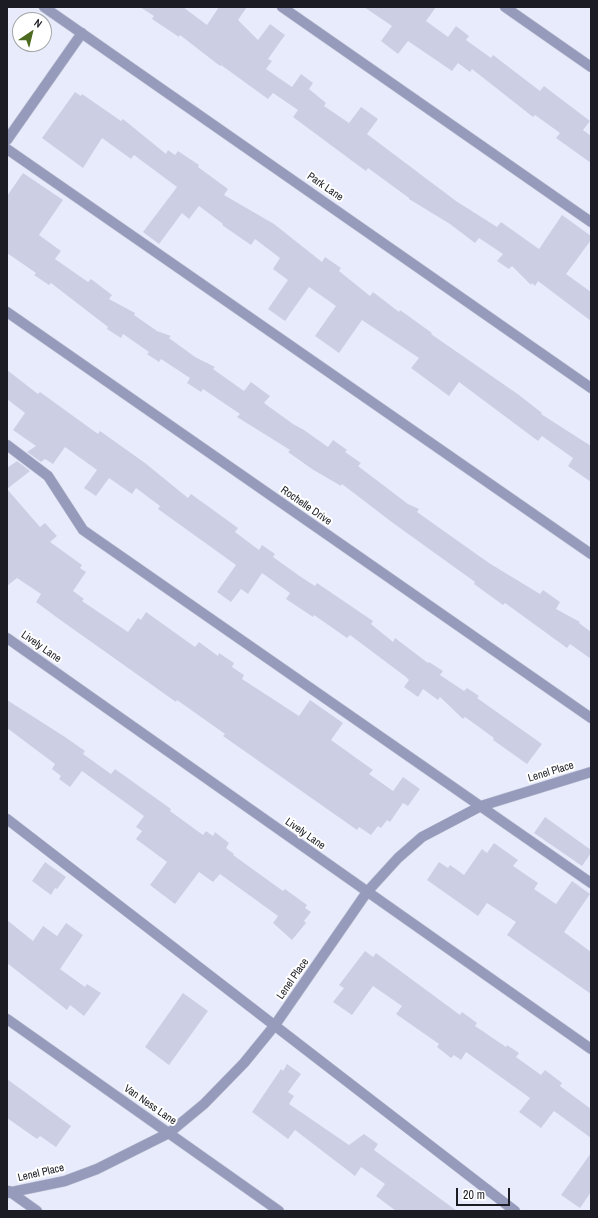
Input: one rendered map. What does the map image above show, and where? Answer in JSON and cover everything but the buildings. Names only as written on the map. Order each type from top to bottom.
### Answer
[{"type":"street","name":"Park Lane","points":[[44,7],[591,388]]},
{"type":"street","points":[[282,7],[591,222]]},
{"type":"street","points":[[505,7],[591,67]]},
{"type":"street","points":[[7,140],[82,33]]},
{"type":"street","points":[[7,149],[591,554]]},
{"type":"street","name":"Rochelle Drive","points":[[7,312],[591,718]]},
{"type":"street","points":[[7,445],[48,476],[83,530],[591,883]]},
{"type":"street","name":"Lively Lane","points":[[7,638],[591,1049]]},
{"type":"street","name":"Lenel Place","points":[[8,1192],[65,1181],[97,1169],[169,1133],[204,1104],[244,1063],[275,1025],[367,892],[398,858],[422,837],[481,806],[591,772]]},
{"type":"street","points":[[7,819],[515,1211]]},
{"type":"street","name":"Van Ness Lane","points":[[7,1020],[279,1211]]},
{"type":"street","points":[[8,1192],[37,1211]]}]
